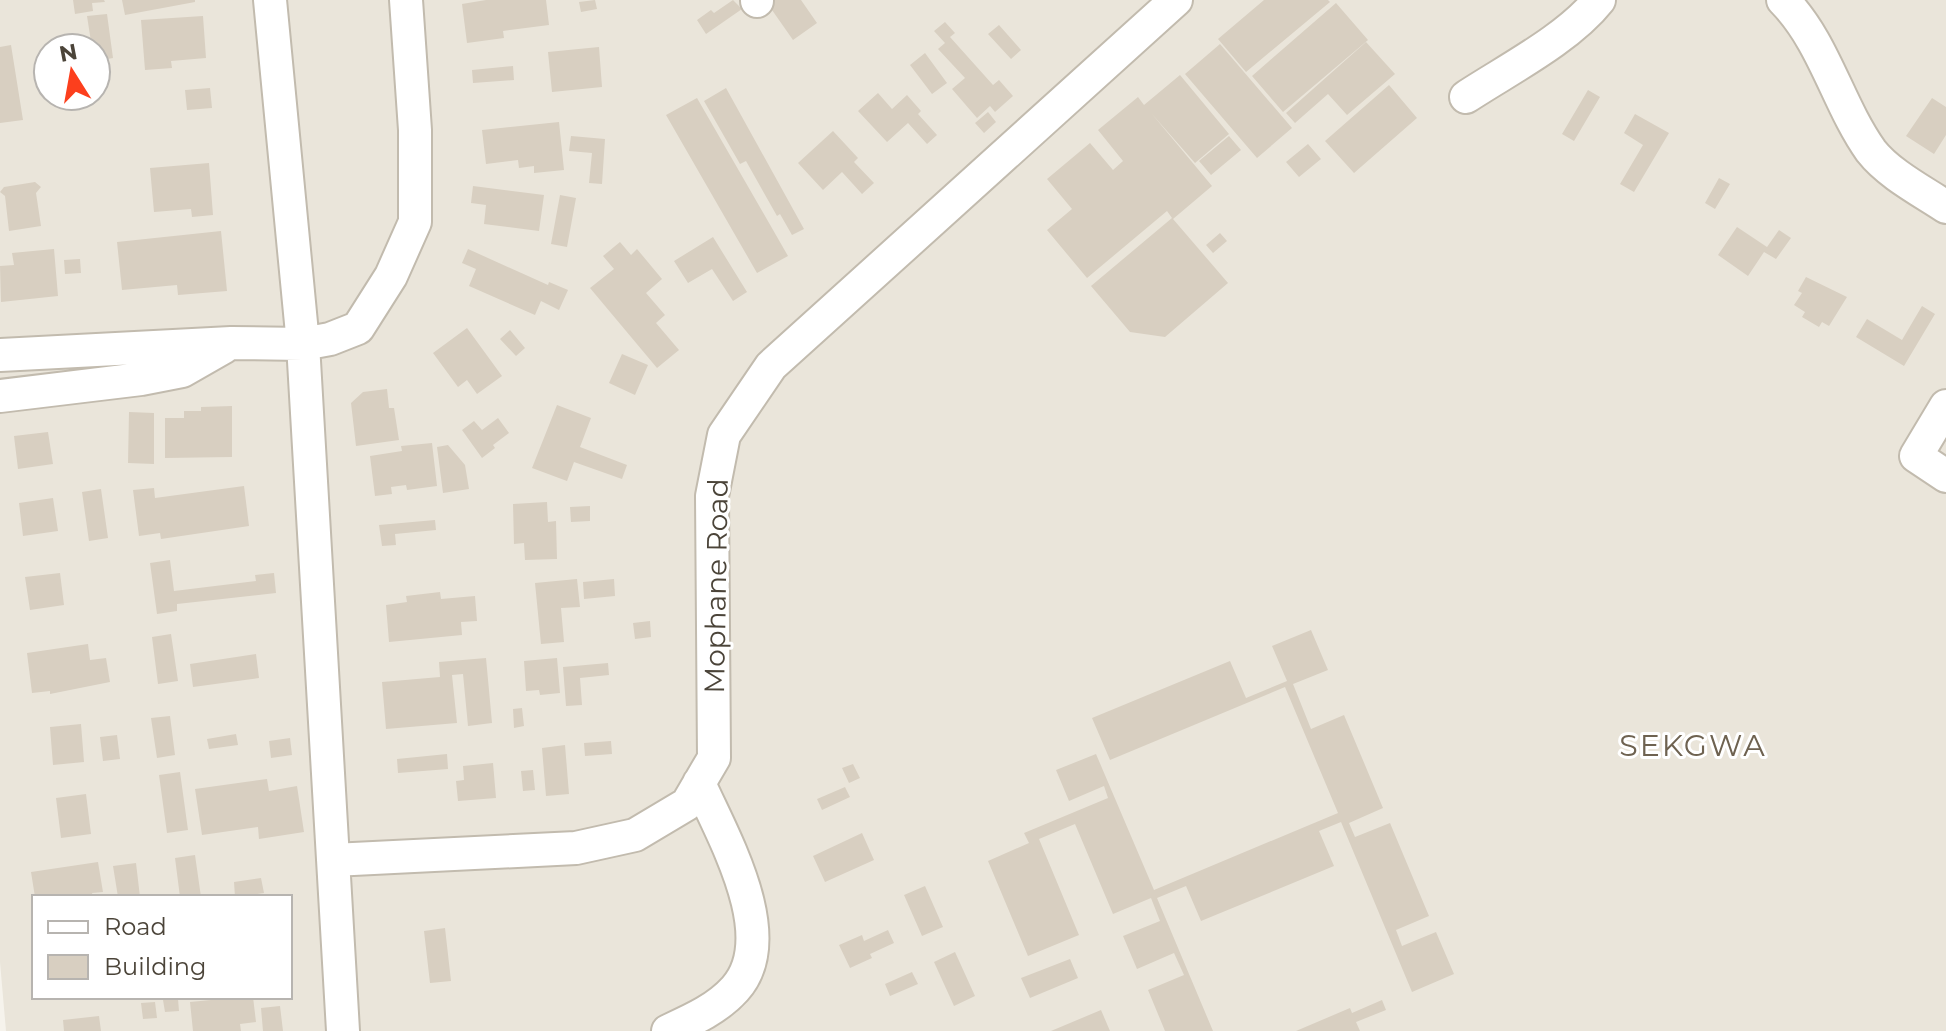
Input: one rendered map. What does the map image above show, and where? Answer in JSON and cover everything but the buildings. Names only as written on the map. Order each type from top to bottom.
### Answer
[{"type":"street","points":[[270,0],[303,344],[343,1031]]},
{"type":"street","points":[[0,355],[231,343],[303,344],[330,339],[358,328],[391,276],[415,222],[415,130],[406,0]]},
{"type":"street","name":"Mophane Road","points":[[333,860],[576,848],[635,835],[687,804],[714,758],[712,496],[724,435],[771,366],[1176,0]]},
{"type":"street","points":[[1466,97],[1583,17],[1599,0]]},
{"type":"street","points":[[1783,0],[1815,41],[1855,124],[1873,153],[1896,173],[1946,207]]},
{"type":"street","points":[[0,396],[182,371],[231,343]]},
{"type":"street","points":[[1946,406],[1916,456],[1946,476]]},
{"type":"street","points":[[668,1031],[701,1017],[736,988],[745,972],[754,939],[745,885],[699,783]]},
{"type":"shaded area","points":[[0,0],[1946,0],[1946,1031],[6,1031],[0,962]]},
{"type":"district","name":"SEKGWA","points":[[1693,746]]}]
